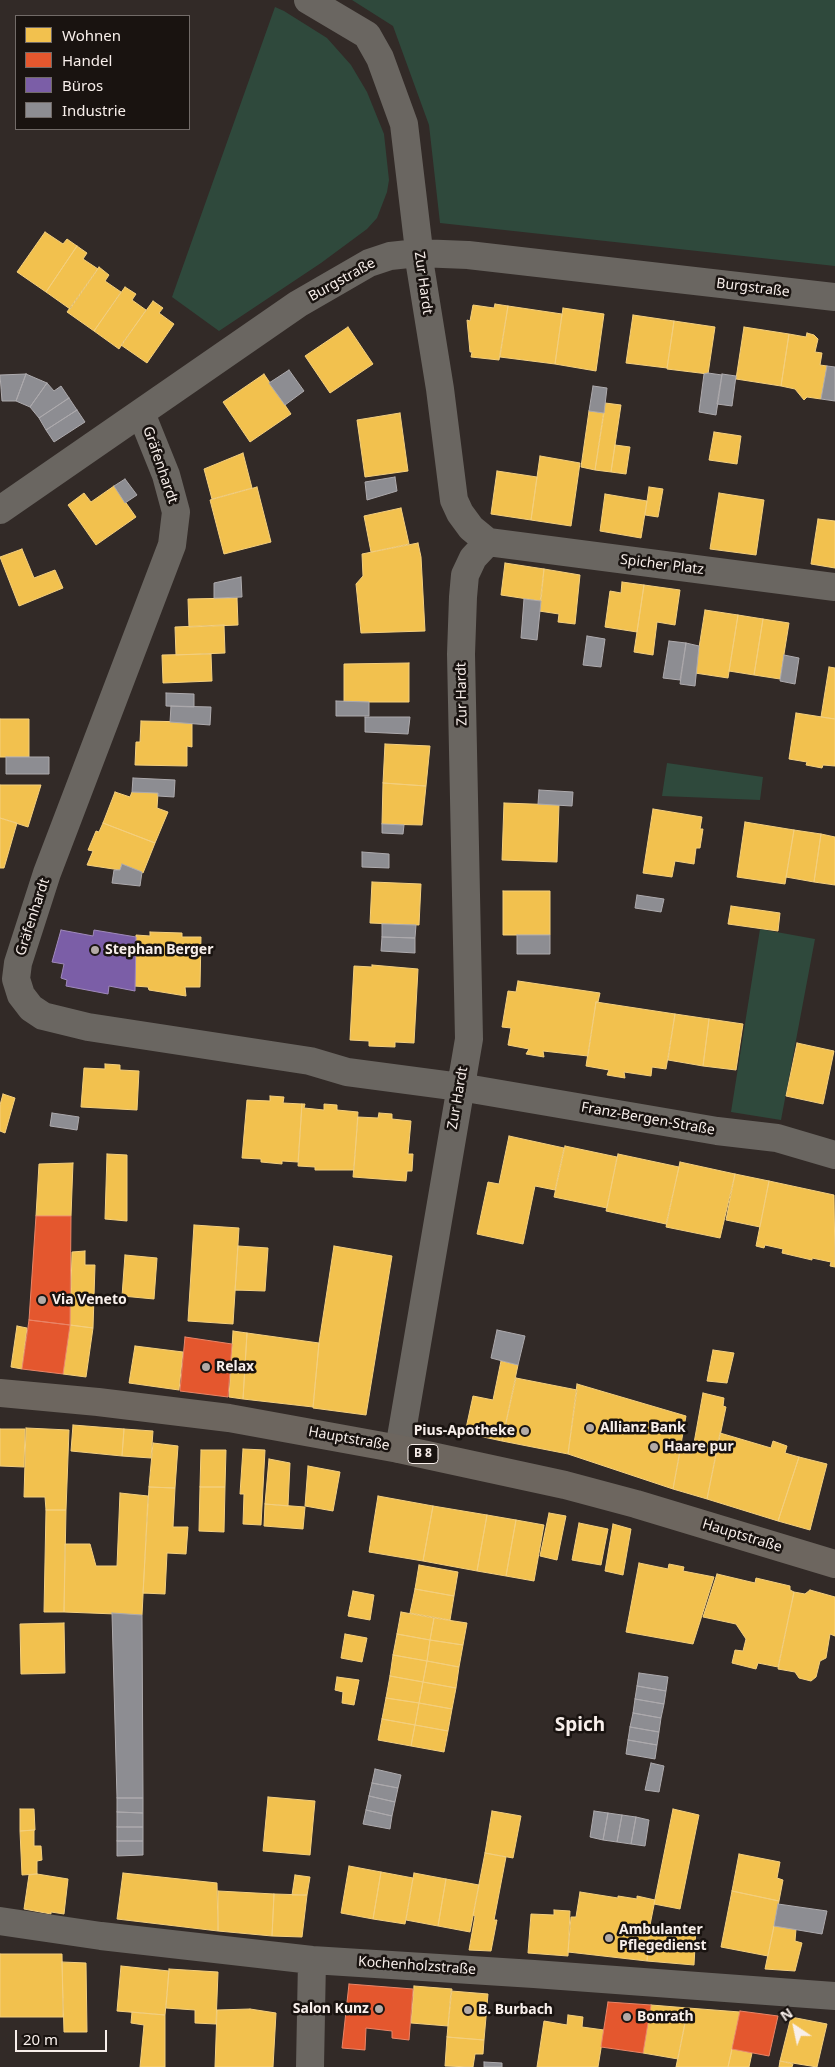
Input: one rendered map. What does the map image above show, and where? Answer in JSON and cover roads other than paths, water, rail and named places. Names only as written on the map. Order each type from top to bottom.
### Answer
[{"type":"main road","name":"Hauptstraße","points":[[0,1393],[108,1403],[229,1418],[399,1448],[565,1485],[636,1504],[835,1564]]},
{"type":"street","name":"Zur Hardt","points":[[308,0],[367,35],[380,58],[404,124],[418,253],[440,389],[454,500],[460,513],[471,528],[488,542],[473,558],[469,566],[465,576],[463,597],[461,654],[469,1039],[399,1448]]},
{"type":"street","name":"Burgstraße","points":[[0,510],[298,304],[369,263],[390,256],[418,253],[468,255],[835,297]]},
{"type":"street","name":"Gräfenhardt","points":[[141,413],[166,476],[176,512],[172,545],[47,873],[18,963],[16,979],[21,995],[31,1008],[43,1016],[88,1026],[310,1061],[348,1072],[460,1087]]},
{"type":"street","name":"Spicher Platz","points":[[488,542],[835,587]]},
{"type":"street","name":"Franz-Bergen-Straße","points":[[460,1087],[702,1128],[778,1138],[835,1155]]},
{"type":"street","name":"Kochenholzstraße","points":[[0,1921],[101,1936],[312,1960],[835,1996]]},
{"type":"street","points":[[310,2067],[312,1960]]},
{"type":"place","name":"Stephan Berger","points":[[95,950]]},
{"type":"place","name":"Via Veneto","points":[[42,1300]]},
{"type":"place","name":"Relax","points":[[206,1367]]},
{"type":"place","name":"Allianz Bank","points":[[590,1428]]},
{"type":"place","name":"Pius-Apotheke","points":[[525,1431]]},
{"type":"place","name":"Haare pur","points":[[654,1447]]},
{"type":"place","name":"Ambulanter Pflegedienst","points":[[609,1938]]},
{"type":"place","name":"Salon Kunz","points":[[379,2009]]},
{"type":"place","name":"B. Burbach","points":[[468,2010]]},
{"type":"place","name":"Bonrath","points":[[627,2017]]},
{"type":"district","name":"Spich","points":[[580,1726]]}]
